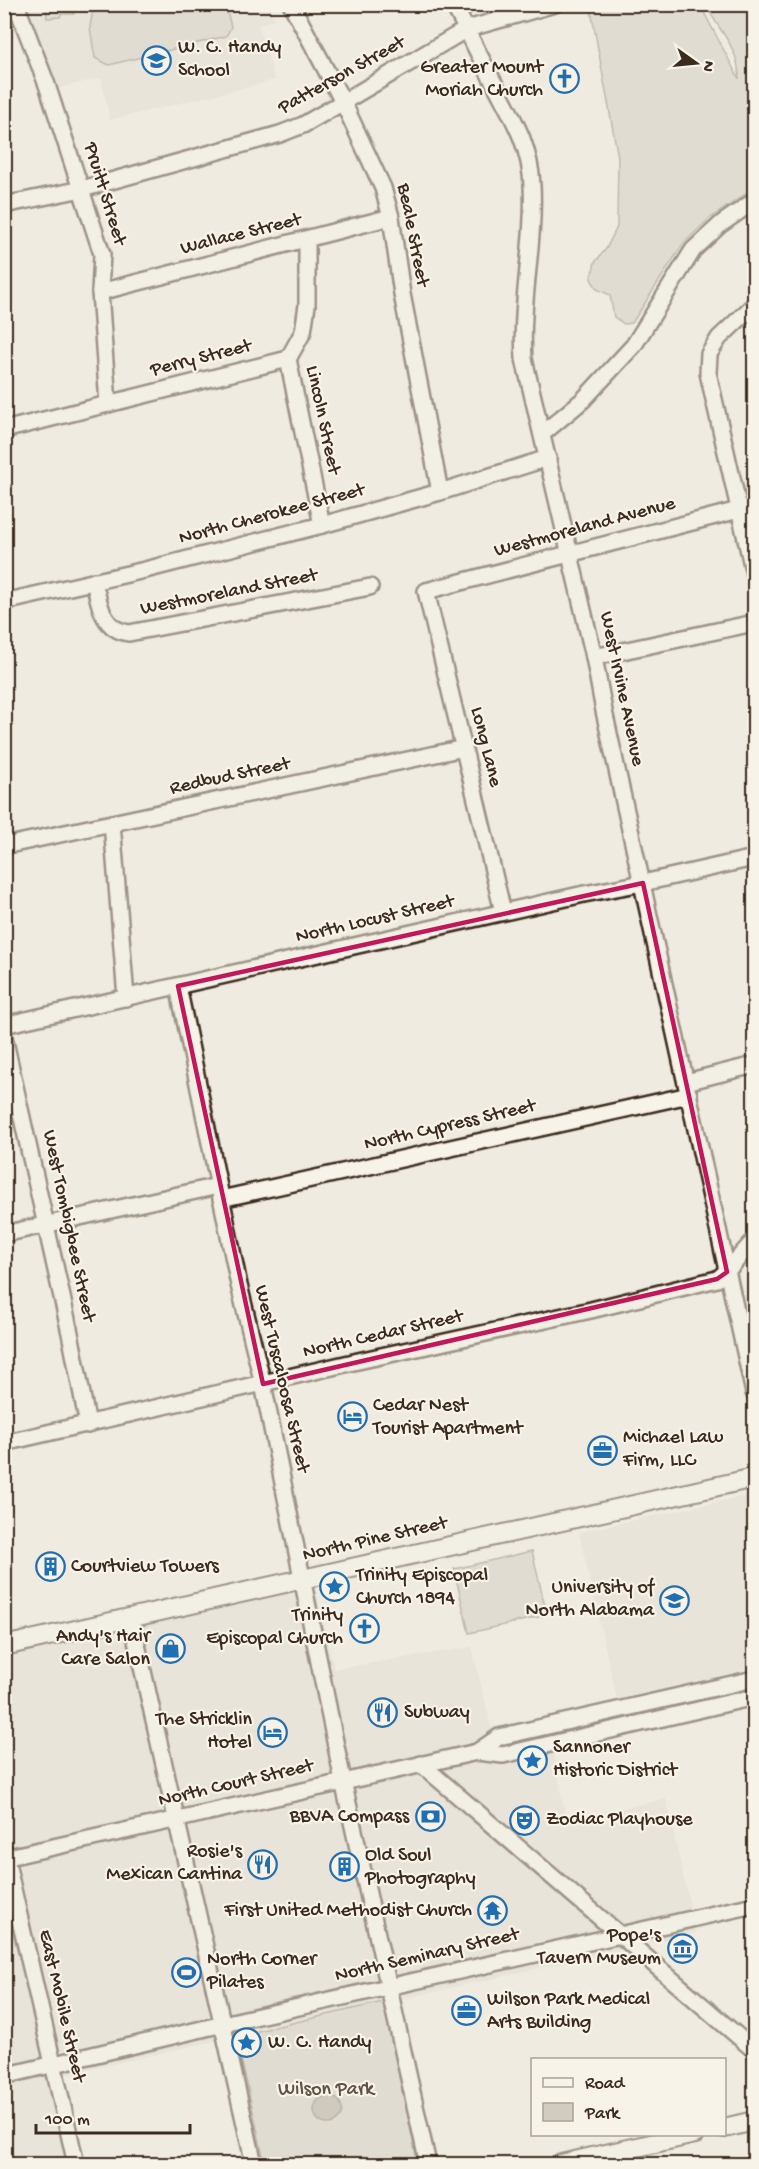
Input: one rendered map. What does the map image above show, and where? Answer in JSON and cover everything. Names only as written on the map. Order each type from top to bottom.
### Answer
[{"type":"main road","name":"North Pine Street","points":[[4,1646],[754,1478]]},
{"type":"main road","points":[[726,2128],[754,2121]]},
{"type":"main road","points":[[561,2164],[686,2136]]},
{"type":"street","name":"Pruitt Street","points":[[16,4],[47,85],[102,254],[100,292],[108,404]]},
{"type":"street","name":"Beale Street","points":[[291,4],[373,164],[391,217],[402,294],[440,492]]},
{"type":"street","name":"West Irvine Avenue","points":[[453,4],[516,122],[525,146],[532,184],[524,359],[594,657],[603,711],[643,883],[754,1393]]},
{"type":"street","name":"Patterson Street","points":[[4,205],[82,189],[280,134],[343,102],[466,29],[555,4]]},
{"type":"street","points":[[542,434],[583,400],[634,345],[693,250],[721,224],[754,201]]},
{"type":"street","name":"Wallace Street","points":[[100,292],[391,217]]},
{"type":"street","points":[[288,359],[303,332],[307,305],[307,240]]},
{"type":"street","points":[[754,306],[719,338],[709,354],[708,373],[747,508],[754,574]]},
{"type":"street","name":"Perry Street","points":[[4,430],[288,359]]},
{"type":"street","name":"Lincoln Street","points":[[288,359],[322,525]]},
{"type":"street","name":"North Cherokee Street","points":[[4,602],[322,525],[440,492],[548,458]]},
{"type":"street","name":"Westmoreland Avenue","points":[[426,591],[747,508]]},
{"type":"street","name":"Westmoreland Street","points":[[94,581],[105,620],[113,628],[129,633],[370,587]]},
{"type":"street","name":"Long Lane","points":[[426,591],[503,912]]},
{"type":"street","points":[[594,657],[754,623]]},
{"type":"street","name":"Redbud Street","points":[[4,846],[464,748]]},
{"type":"street","points":[[112,823],[126,998]]},
{"type":"street","name":"North Locust Street","points":[[4,1025],[503,912],[754,858]]},
{"type":"street","name":"West Tuscaloosa Street","points":[[178,986],[219,1193],[263,1384],[343,1781],[428,2164]]},
{"type":"street","name":"West Tombigbee Street","points":[[4,1037],[88,1425]]},
{"type":"street","name":"North Cypress Street","points":[[4,1234],[46,1224],[219,1193],[688,1088],[754,1065]]},
{"type":"street","points":[[728,1272],[738,1256],[754,1240]]},
{"type":"street","name":"North Cedar Street","points":[[4,1443],[591,1310],[717,1279],[728,1272]]},
{"type":"street","points":[[131,1617],[254,2164]]},
{"type":"street","name":"North Court Street","points":[[477,1752],[500,1737],[754,1679]]},
{"type":"street","points":[[732,1684],[737,1702]]},
{"type":"street","name":"North Court Street","points":[[5,1855],[477,1752],[503,1755],[754,1697]]},
{"type":"street","points":[[422,1764],[754,2050]]},
{"type":"street","name":"East Mobile Street","points":[[5,1855],[76,2164]]},
{"type":"street","name":"North Seminary Street","points":[[4,2076],[223,2024],[754,1905]]},
{"type":"highlighted area","points":[[643,883],[727,1272],[717,1279],[263,1384],[178,986]]},
{"type":"shaded area","name":"W. C. Handy School","points":[[25,5],[269,5],[274,19],[258,25],[275,80],[110,120],[101,78],[54,89]]},
{"type":"shaded area","points":[[754,1310],[754,1363],[743,1312]]},
{"type":"shaded area","name":"University of North Alabama","points":[[754,1494],[754,1668],[617,1699],[579,1532]]},
{"type":"shaded area","points":[[311,1569],[334,1669],[472,1647],[491,1727],[547,1717],[566,1820],[666,1799],[696,1933],[64,2075],[85,2164],[5,2164],[4,1643]]},
{"type":"shaded area","points":[[328,2096],[338,2100],[342,2110],[338,2120],[328,2124],[318,2120],[314,2110],[318,2100]]},
{"type":"green space","points":[[225,4],[231,27],[226,36],[109,65],[95,58],[90,27],[94,5]]},
{"type":"green space","points":[[46,5],[74,5],[74,14],[61,14],[60,17],[47,18]]},
{"type":"green space","points":[[590,5],[700,5],[739,79],[736,57],[732,48],[706,5],[754,5],[754,188],[709,219],[683,244],[632,323],[624,324],[614,317],[610,295],[597,289],[591,279],[595,262],[606,249],[617,227],[618,157]]},
{"type":"green space","points":[[532,1551],[547,1615],[469,1633],[454,1569]]},
{"type":"green space","name":"Wilson Park","points":[[383,2002],[418,2164],[265,2164],[236,2036]]},
{"type":"place","name":"W. C. Handy School","points":[[157,60]]},
{"type":"place","name":"Greater Mount Moriah Church","points":[[564,79]]},
{"type":"place","name":"Cedar Nest Tourist Apartment","points":[[352,1417]]},
{"type":"place","name":"Michael Law Firm, LLC","points":[[602,1450]]},
{"type":"place","name":"Courtview Towers","points":[[50,1567]]},
{"type":"place","name":"Trinity Episcopal Church 1894","points":[[335,1587]]},
{"type":"place","name":"University of North Alabama","points":[[675,1600]]},
{"type":"place","name":"Trinity Episcopal Church","points":[[364,1628]]},
{"type":"place","name":"Andy's Hair Care Salon","points":[[171,1649]]},
{"type":"place","name":"Subway","points":[[383,1713]]},
{"type":"place","name":"The Stricklin Hotel","points":[[273,1732]]},
{"type":"place","name":"Sannoner Historic District","points":[[532,1760]]},
{"type":"place","name":"BBVA Compass","points":[[430,1817]]},
{"type":"place","name":"Zodiac Playhouse","points":[[525,1820]]},
{"type":"place","name":"Rosie's Mexican Cantina","points":[[263,1864]]},
{"type":"place","name":"Old Soul Photography","points":[[344,1867]]},
{"type":"place","name":"First United Methodist Church","points":[[493,1911]]},
{"type":"place","name":"Pope's Tavern Museum","points":[[682,1948]]},
{"type":"place","name":"North Corner Pilates","points":[[186,1972]]},
{"type":"place","name":"Wilson Park Medical Arts Building","points":[[466,2011]]},
{"type":"place","name":"W. C. Handy","points":[[247,2043]]}]
